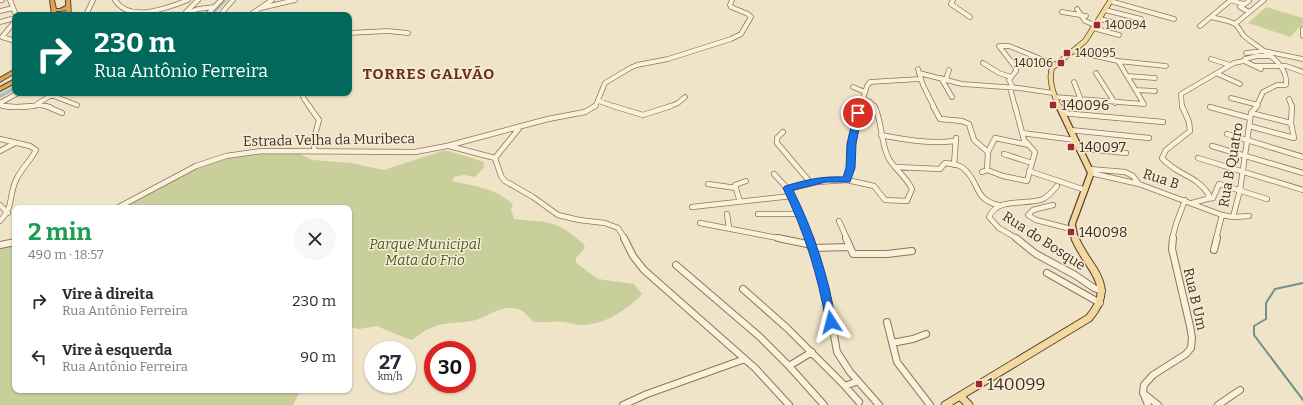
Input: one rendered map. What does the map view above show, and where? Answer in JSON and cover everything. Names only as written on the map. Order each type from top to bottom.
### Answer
[{"type":"highway","points":[[52,0],[54,12]]},
{"type":"highway","points":[[68,0],[69,11]]},
{"type":"highway","points":[[0,80],[12,73]]},
{"type":"highway","points":[[0,89],[12,83]]},
{"type":"main road","points":[[945,405],[961,397],[1089,318],[1100,303],[1102,291],[1095,273],[1071,230],[1090,171],[1062,114],[1049,78],[1054,66],[1086,41],[1111,1]]},
{"type":"main road","points":[[961,397],[969,405]]},
{"type":"street","points":[[10,0],[15,12]]},
{"type":"street","points":[[89,12],[93,0]]},
{"type":"street","points":[[115,0],[123,9],[144,12],[161,9],[188,0]]},
{"type":"street","points":[[185,12],[198,0]]},
{"type":"street","points":[[210,12],[221,0]]},
{"type":"street","points":[[223,12],[233,0]]},
{"type":"street","points":[[255,12],[272,0]]},
{"type":"street","points":[[261,8],[295,0]]},
{"type":"street","points":[[686,97],[678,103],[643,115],[599,101],[605,83],[637,65],[668,59],[731,39],[741,34],[746,28],[751,16],[731,7],[730,4],[732,0]]},
{"type":"street","points":[[953,0],[951,4],[970,17]]},
{"type":"street","points":[[1200,26],[1231,0],[1243,4]]},
{"type":"street","points":[[1249,12],[1240,9],[1248,0],[1260,4]]},
{"type":"street","points":[[1235,24],[1264,0]]},
{"type":"street","points":[[1111,1],[1174,19]]},
{"type":"street","points":[[190,12],[198,9],[214,7]]},
{"type":"street","points":[[0,11],[13,8]]},
{"type":"street","points":[[1077,8],[1085,22],[1094,27],[1119,35]]},
{"type":"street","points":[[1105,10],[1141,19]]},
{"type":"street","points":[[1062,12],[1086,16]]},
{"type":"street","points":[[1211,17],[1235,24],[1239,31],[1280,66]]},
{"type":"street","points":[[0,22],[12,19]]},
{"type":"street","points":[[1100,19],[1131,27]]},
{"type":"street","points":[[12,25],[2,37],[12,40]]},
{"type":"street","points":[[1303,29],[1303,36]]},
{"type":"street","points":[[352,33],[387,31],[408,33]]},
{"type":"street","points":[[982,172],[987,170],[1006,177],[1027,181],[1035,152],[1024,140],[1009,81],[1016,71],[1016,68],[998,47],[1005,45],[1014,48],[1054,66]]},
{"type":"street","points":[[1073,51],[1118,61],[1166,66]]},
{"type":"street","points":[[1252,57],[1245,53],[1264,52],[1303,59]]},
{"type":"street","points":[[1245,59],[1270,56]]},
{"type":"street","points":[[1211,59],[1230,65]]},
{"type":"street","points":[[988,152],[974,140],[968,123],[940,119],[920,79],[919,71],[962,84],[1011,87],[1081,100],[1139,105],[1144,103],[1118,61]]},
{"type":"street","points":[[1207,199],[1209,195],[1201,182],[1172,166],[1162,158],[1166,150],[1190,131],[1190,126],[1181,105],[1181,94],[1190,86],[1218,74],[1230,65],[1243,61],[1261,70]]},
{"type":"street","points":[[983,63],[999,73],[1011,77]]},
{"type":"street","points":[[1254,66],[1280,66],[1303,72]]},
{"type":"street","name":"Rua B Quatro","points":[[1233,217],[1240,190],[1251,115],[1258,105],[1260,96],[1263,92],[1277,85],[1286,84],[1286,74],[1280,66]]},
{"type":"street","points":[[943,78],[949,70]]},
{"type":"street","points":[[1096,72],[1115,103]]},
{"type":"street","points":[[1218,74],[1240,84]]},
{"type":"street","points":[[1127,76],[1155,78]]},
{"type":"street","points":[[943,78],[952,96]]},
{"type":"street","points":[[846,180],[851,168],[852,138],[858,113],[865,100],[865,92],[870,82],[920,79]]},
{"type":"street","points":[[1074,82],[1081,100]]},
{"type":"street","points":[[853,87],[865,92]]},
{"type":"street","points":[[1136,90],[1155,91]]},
{"type":"street","points":[[0,104],[13,96]]},
{"type":"street","points":[[37,104],[50,96]]},
{"type":"street","points":[[57,96],[77,105]]},
{"type":"street","points":[[302,96],[304,101],[312,108],[319,120],[315,135],[314,152]]},
{"type":"street","points":[[1232,98],[1258,105]]},
{"type":"street","points":[[1249,126],[1294,138],[1291,124],[1292,106],[1289,99]]},
{"type":"street","points":[[788,188],[826,179],[846,180],[874,186],[885,200],[906,201],[912,188],[896,167],[891,163],[881,138],[878,112],[873,103],[865,100]]},
{"type":"street","name":"Estrada Velha da Muribeca","points":[[123,205],[185,171],[215,159],[243,153],[262,151],[415,152],[448,146],[520,126],[585,112],[599,101]]},
{"type":"street","points":[[0,104],[16,107],[37,104],[51,107],[62,113]]},
{"type":"street","points":[[1210,107],[1291,124]]},
{"type":"street","points":[[1062,114],[1163,122]]},
{"type":"street","points":[[495,158],[520,126]]},
{"type":"street","points":[[1070,130],[1149,138]]},
{"type":"street","points":[[783,132],[777,138],[777,143],[810,182]]},
{"type":"street","points":[[1022,133],[1075,140]]},
{"type":"street","points":[[1227,134],[1303,157]]},
{"type":"street","points":[[881,135],[913,141],[939,143],[955,139],[954,165],[945,163],[940,168],[896,167]]},
{"type":"street","points":[[987,170],[988,152],[995,138],[1030,146]]},
{"type":"street","points":[[0,139],[35,148],[36,150],[15,182],[11,206],[8,213],[0,221]]},
{"type":"street","points":[[0,152],[15,142]]},
{"type":"street","points":[[448,146],[495,158]]},
{"type":"street","points":[[1212,146],[1303,174]]},
{"type":"street","points":[[1078,148],[1126,153]]},
{"type":"street","points":[[1004,154],[1032,163]]},
{"type":"street","points":[[495,158],[501,176],[505,181],[533,197],[558,215],[579,220],[605,223],[618,228],[633,256],[644,270],[745,359],[789,405]]},
{"type":"street","points":[[1198,158],[1303,190]]},
{"type":"street","name":"Rua do Bosque","points":[[954,165],[967,172],[976,190],[986,201],[999,205],[1045,198],[1057,186]]},
{"type":"street","points":[[1090,171],[1125,172],[1133,176],[1139,184]]},
{"type":"street","name":"Rua B","points":[[1090,171],[1139,184],[1222,215],[1233,217],[1249,216]]},
{"type":"street","points":[[1029,172],[1085,190]]},
{"type":"street","points":[[774,174],[788,188],[800,214],[812,247],[826,292],[837,352],[842,362],[879,405]]},
{"type":"street","points":[[740,202],[735,184],[746,181]]},
{"type":"street","points":[[708,184],[736,188]]},
{"type":"street","points":[[1192,203],[1214,198],[1219,184],[1267,199]]},
{"type":"street","points":[[692,207],[792,196]]},
{"type":"street","name":"Rua B Um","points":[[1143,392],[1144,385],[1153,375],[1186,354],[1191,348],[1192,338],[1190,326],[1171,241],[1185,200]]},
{"type":"street","points":[[0,204],[8,213]]},
{"type":"street","name":"Rua do Bosque","points":[[999,205],[989,217],[994,225],[1021,241],[1036,254],[1075,275],[1094,288],[1102,291]]},
{"type":"street","points":[[1053,206],[1033,210],[1029,212],[1028,215],[1036,220],[1071,230]]},
{"type":"street","points":[[727,214],[729,228]]},
{"type":"street","points":[[758,214],[800,214]]},
{"type":"street","points":[[1214,250],[1222,215]]},
{"type":"street","points":[[838,220],[853,254],[887,254],[912,251]]},
{"type":"street","points":[[700,222],[812,247],[849,247]]},
{"type":"street","points":[[0,245],[12,243]]},
{"type":"street","points":[[676,264],[760,337],[789,366],[824,405]]},
{"type":"street","points":[[1047,273],[1100,303]]},
{"type":"street","points":[[743,289],[812,352],[845,386],[858,402]]},
{"type":"street","points":[[888,322],[897,362],[930,405]]},
{"type":"street","points":[[892,343],[913,339],[926,334]]},
{"type":"street","points":[[789,366],[812,352]]},
{"type":"street","points":[[623,405],[647,394],[745,359]]},
{"type":"street","points":[[845,386],[858,381]]},
{"type":"street","points":[[1218,405],[1240,390]]},
{"type":"street","points":[[1143,392],[1148,405]]},
{"type":"street","points":[[1143,392],[1158,405]]},
{"type":"green space","points":[[1266,7],[1303,18],[1303,24],[1290,37],[1248,23]]},
{"type":"green space","name":"Parque Municipal Mata do Frio","points":[[442,151],[449,151],[484,162],[484,167],[475,177],[464,175],[454,177],[452,181],[484,188],[507,199],[513,205],[511,209],[514,219],[545,222],[566,230],[583,243],[585,248],[576,258],[576,263],[598,279],[634,284],[642,294],[629,306],[614,316],[589,325],[578,325],[566,322],[533,322],[521,310],[506,308],[476,320],[447,323],[436,326],[426,330],[412,340],[377,326],[359,329],[352,328],[352,205],[121,205],[187,169],[239,153],[295,152],[313,160],[351,163],[384,170]]},
{"type":"green space","points":[[12,243],[12,393],[299,393],[293,405],[0,405],[0,245]]},
{"type":"waterway","points":[[214,12],[225,0]]},
{"type":"waterway","points":[[0,96],[12,90]]},
{"type":"waterway","points":[[1303,283],[1275,289],[1266,303],[1266,319],[1254,326],[1254,335],[1303,400]]},
{"type":"place","name":"140094","points":[[1097,25]]},
{"type":"place","name":"140095","points":[[1067,53]]},
{"type":"place","name":"140106","points":[[1061,63]]},
{"type":"place","name":"140096","points":[[1053,105]]},
{"type":"place","name":"140097","points":[[1071,147]]},
{"type":"place","name":"140098","points":[[1071,232]]},
{"type":"place","name":"140099","points":[[979,384]]},
{"type":"district","name":"TORRES GALVÃO","points":[[429,74]]},
{"type":"route","points":[[831,322],[826,292],[813,248],[788,188],[826,179],[846,180],[851,168],[851,144],[858,113]]}]
